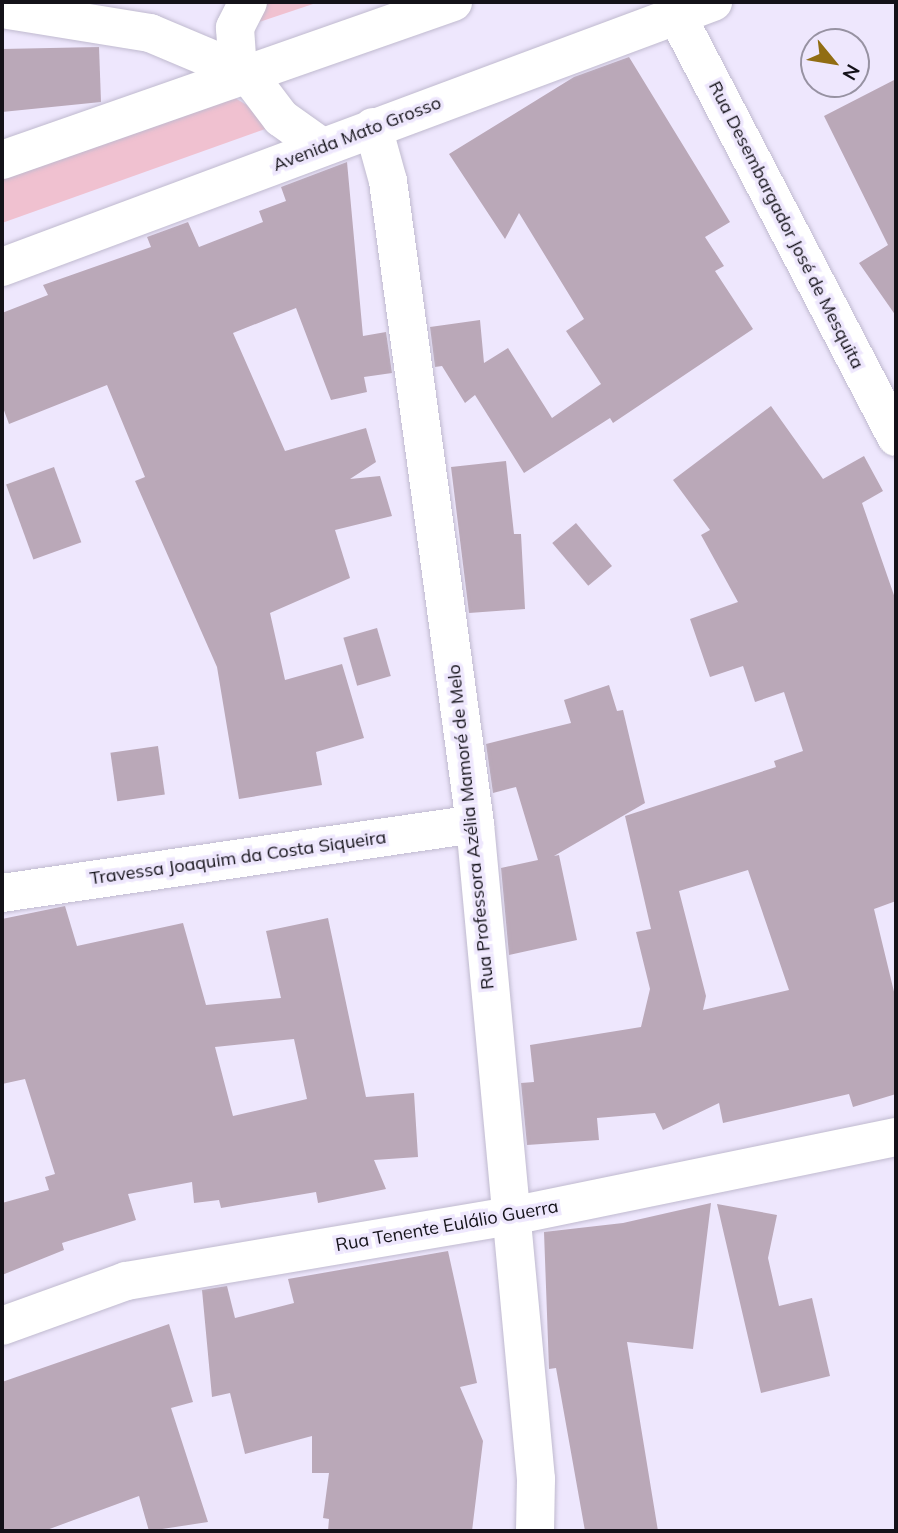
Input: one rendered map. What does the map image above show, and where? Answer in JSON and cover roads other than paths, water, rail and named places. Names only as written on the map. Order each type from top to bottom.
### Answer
[{"type":"street","points":[[248,2],[233,46],[245,73],[281,118],[322,147]]},
{"type":"street","points":[[2,160],[453,2]]},
{"type":"street","name":"Avenida Mato Grosso","points":[[2,267],[322,147],[674,8],[713,2]]},
{"type":"street","name":"Rua Desembargador José de Mesquita","points":[[674,8],[896,437]]},
{"type":"street","points":[[2,9],[150,33],[245,73]]},
{"type":"street","name":"Rua Professora Azélia Mamoré de Melo","points":[[373,127],[388,181],[475,824],[536,1479],[535,1531]]},
{"type":"street","name":"Travessa Joaquim da Costa Siqueira","points":[[2,893],[475,824]]},
{"type":"street","name":"Rua Tenente Eulálio Guerra","points":[[2,1326],[126,1281],[511,1216],[896,1137]]}]
